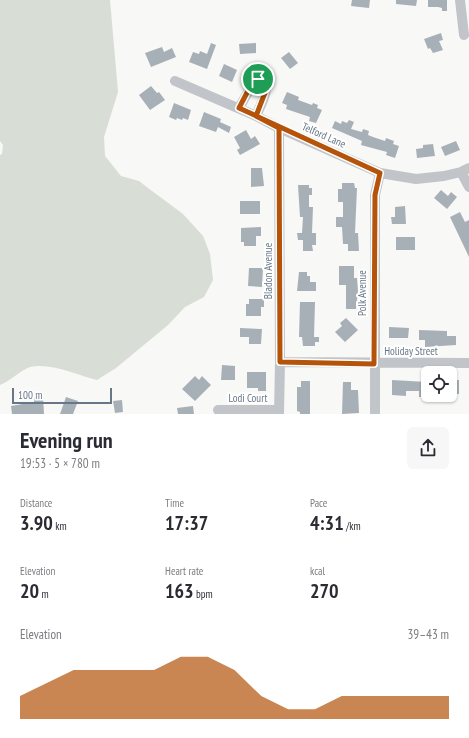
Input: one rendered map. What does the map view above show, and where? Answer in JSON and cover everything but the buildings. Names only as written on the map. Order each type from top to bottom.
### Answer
[{"type":"street","points":[[460,0],[464,35]]},
{"type":"street","points":[[239,108],[255,80],[262,80],[266,86],[266,90],[256,116]]},
{"type":"street","name":"Telford Lane","points":[[175,81],[239,108],[279,128],[380,173],[416,179],[444,176],[465,170]]},
{"type":"street","name":"Bladon Avenue","points":[[279,128],[279,412]]},
{"type":"street","points":[[465,170],[469,187]]},
{"type":"street","name":"Polk Avenue","points":[[375,414],[375,195],[380,173]]},
{"type":"street","name":"Holiday Street","points":[[280,362],[374,364],[469,363]]},
{"type":"street","name":"Lodi Court","points":[[218,410],[279,412]]},
{"type":"shaded area","points":[[0,0],[110,0],[118,92],[104,137],[105,156],[121,176],[139,181],[183,214],[203,236],[210,254],[213,280],[204,297],[185,307],[168,325],[116,368],[97,380],[64,370],[46,366],[38,366],[26,369],[0,385],[0,155],[2,154],[3,145],[0,141]]},
{"type":"route","points":[[258,79],[252,83],[239,108],[279,128],[380,173],[375,195],[374,364],[280,362],[279,128],[256,116],[266,90],[264,82],[258,79]]}]
